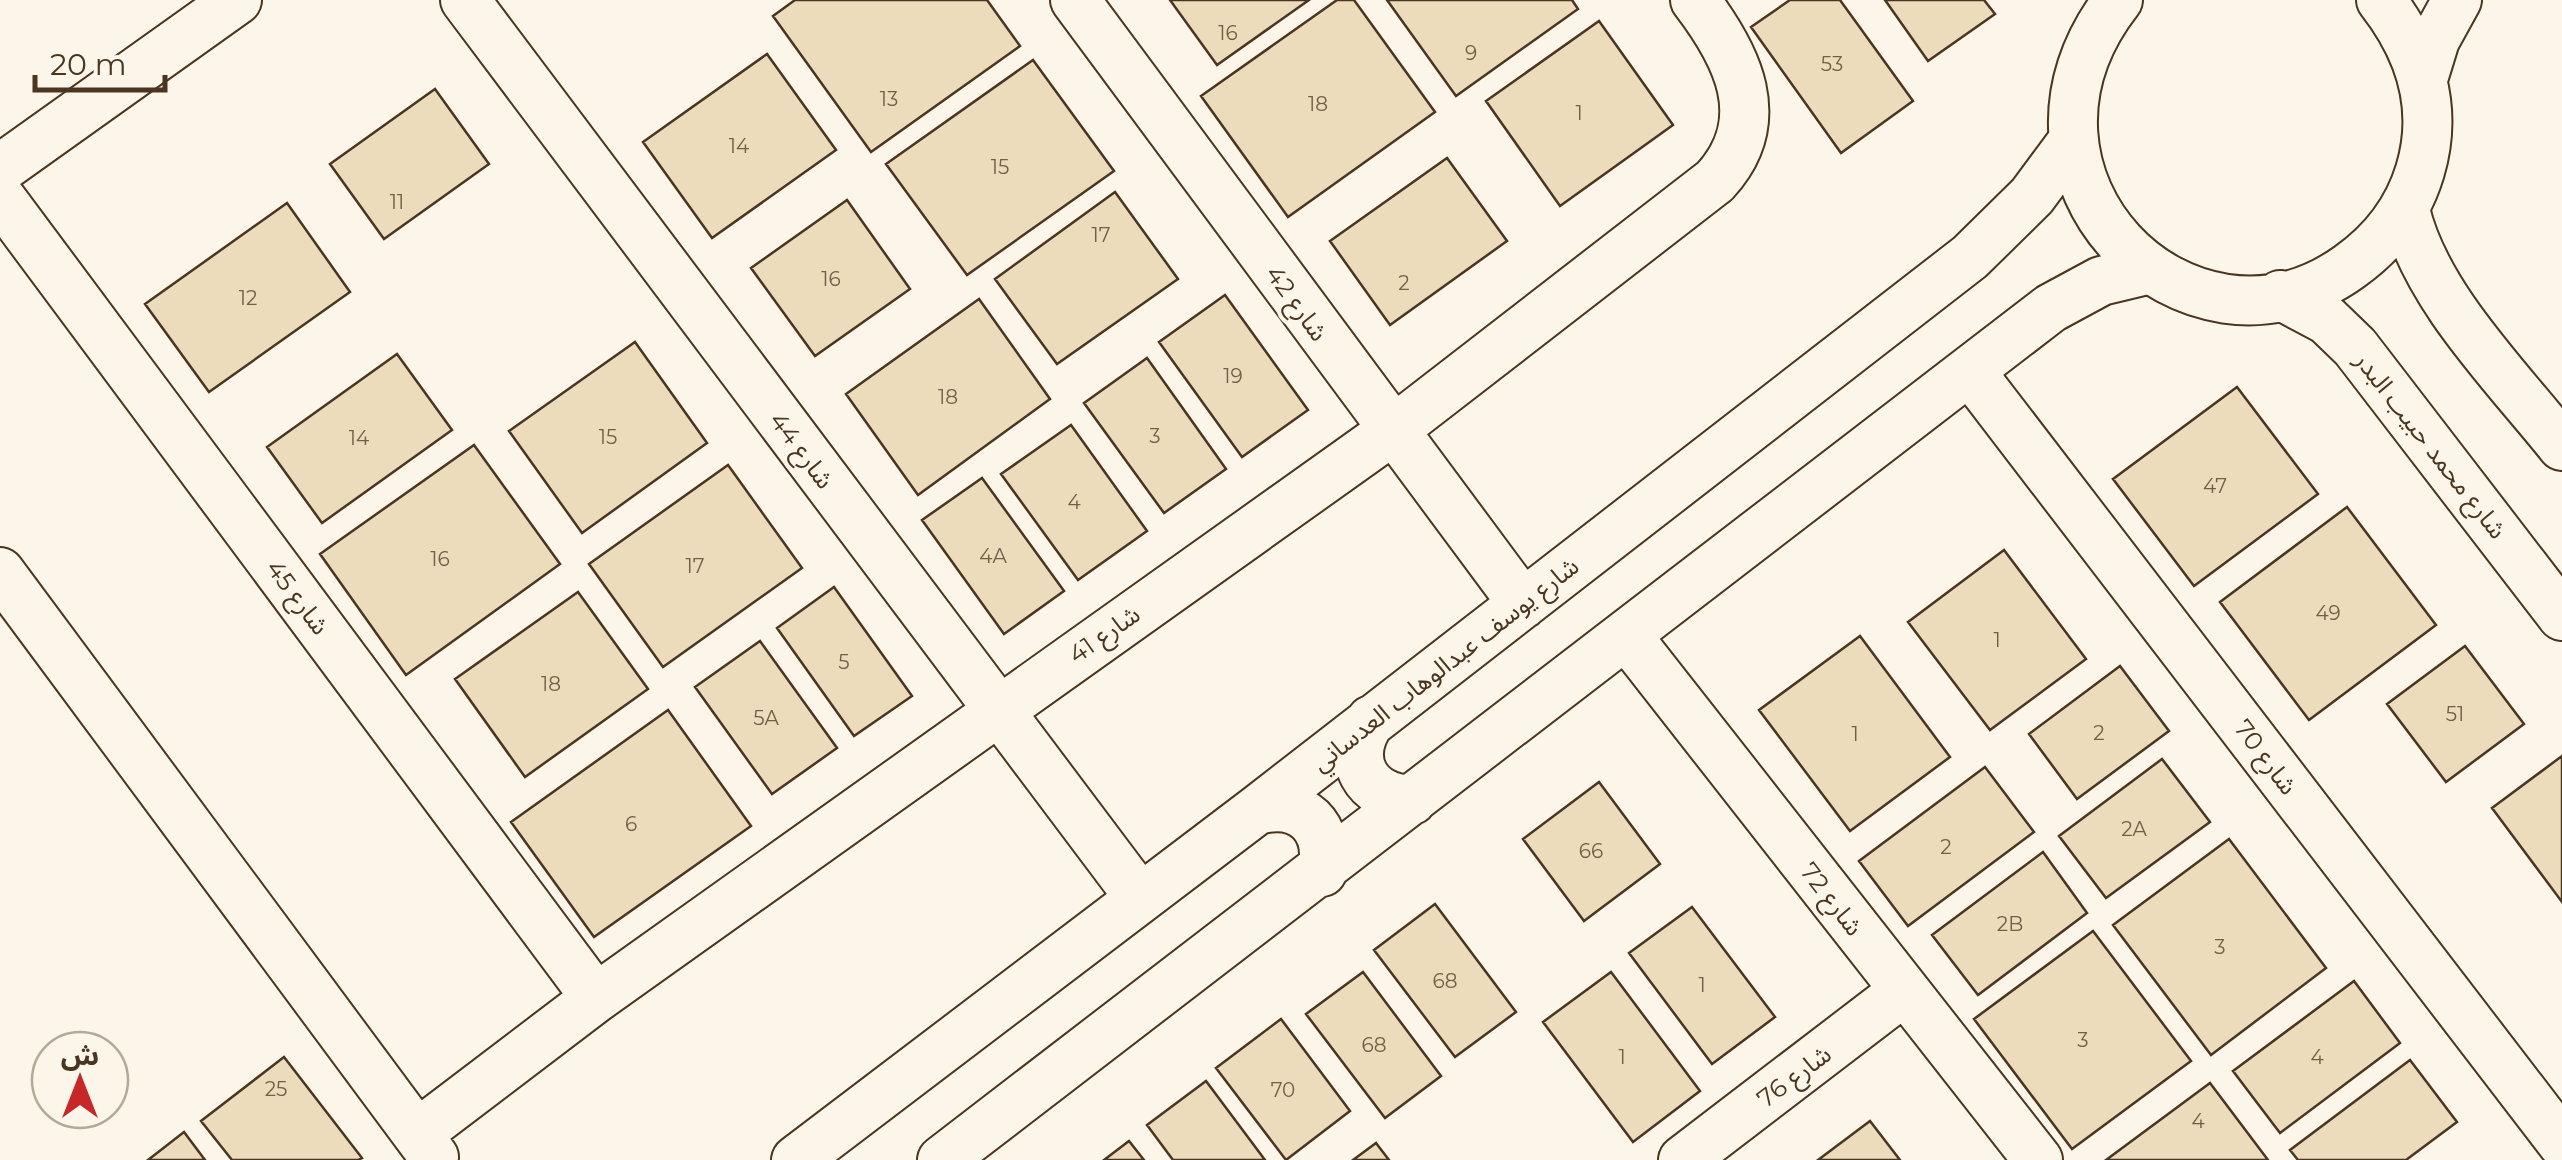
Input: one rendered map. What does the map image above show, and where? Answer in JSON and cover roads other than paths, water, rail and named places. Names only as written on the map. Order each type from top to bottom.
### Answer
[{"type":"street","points":[[0,169],[237,0]]},
{"type":"street","name":"شارع 44","points":[[465,0],[1140,898]]},
{"type":"street","name":"شارع 42","points":[[1074,0],[1523,604]]},
{"type":"street","name":"شارع 41","points":[[426,1147],[596,998],[1392,431],[1715,181],[1738,145],[1744,99],[1732,50],[1695,0]]},
{"type":"street","points":[[2075,0],[2082,56],[2070,113],[2072,142],[2078,173],[2106,228],[2151,269],[2214,294],[2280,295],[2339,274],[2364,256],[2405,209],[2426,146],[2423,79],[2414,50],[2381,0]]},
{"type":"street","points":[[2082,56],[2118,0]]},
{"type":"street","points":[[2423,79],[2435,40],[2457,0]]},
{"type":"street","name":"شارع يوسف عبدالوهاب العدساني","points":[[796,1160],[1257,810],[1970,257],[2032,196],[2072,142]]},
{"type":"street","name":"شارع 45","points":[[0,197],[596,998]]},
{"type":"street","points":[[2405,209],[2418,252],[2442,292],[2562,446]]},
{"type":"street","points":[[942,1160],[2066,298],[2112,278],[2151,269]]},
{"type":"street","name":"شارع محمد حبيب البدر","points":[[2280,295],[2327,320],[2356,347],[2562,616]]},
{"type":"street","name":"شارع 70","points":[[1970,372],[2562,1143]]},
{"type":"street","points":[[0,572],[426,1147]]},
{"type":"street","name":"شارع 72","points":[[1627,636],[2038,1160]]},
{"type":"street","points":[[1372,720],[1360,736],[1357,756],[1362,775],[1375,790],[1393,799],[1412,800]]},
{"type":"street","points":[[1257,810],[1276,805],[1312,818],[1323,835],[1326,854],[1322,872]]},
{"type":"street","name":"شارع 76","points":[[1683,1160],[1904,991]]}]
